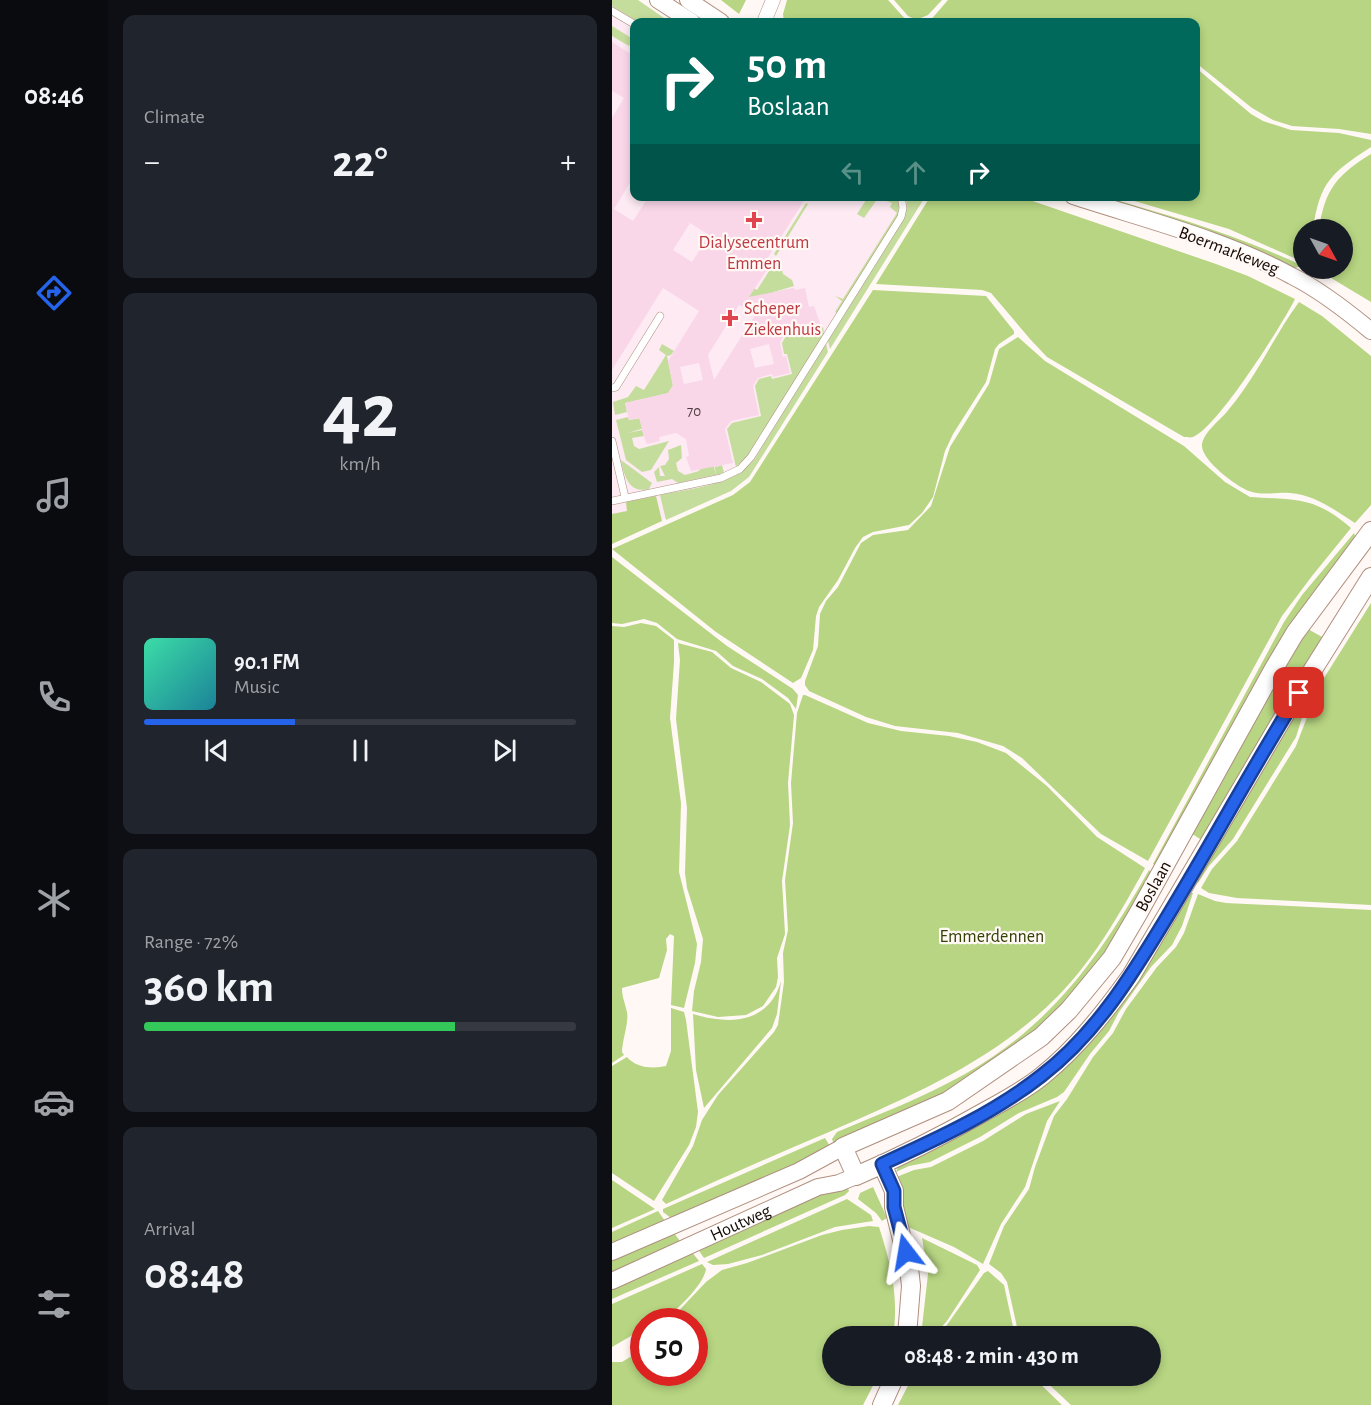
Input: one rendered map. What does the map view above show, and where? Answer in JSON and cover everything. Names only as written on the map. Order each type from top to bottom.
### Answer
[{"type":"main road","name":"Boslaan","points":[[843,1147],[964,1092],[1041,1037],[1092,985],[1112,958],[1139,912],[1295,633],[1368,532]]},
{"type":"main road","name":"Boslaan","points":[[870,1170],[931,1142],[1007,1099],[1042,1076],[1077,1044],[1106,1012],[1131,976],[1282,721],[1371,577]]},
{"type":"main road","points":[[918,1113],[931,1142]]},
{"type":"main road","points":[[843,1147],[870,1170],[884,1197],[894,1207],[906,1252],[911,1286],[908,1326]]},
{"type":"main road","points":[[882,1405],[891,1386]]},
{"type":"street","points":[[658,0],[686,18]]},
{"type":"street","points":[[688,0],[715,18]]},
{"type":"street","points":[[766,18],[773,0]]},
{"type":"street","name":"Boermarkeweg","points":[[1089,201],[1225,245],[1293,276],[1348,312],[1371,331]]},
{"type":"street","name":"Houtweg","points":[[612,1252],[799,1171],[843,1147]]},
{"type":"street","name":"Houtweg","points":[[612,1281],[799,1195],[818,1187],[839,1183],[870,1170]]},
{"type":"lane","points":[[612,10],[630,21]]},
{"type":"lane","points":[[612,501],[721,478],[740,470],[751,457],[901,217],[902,201]]},
{"type":"lane","points":[[612,388],[616,387],[660,316]]},
{"type":"lane","points":[[612,441],[613,454],[625,497]]},
{"type":"shaded area","name":"Scheper Ziekenhuis","points":[[612,0],[657,18],[630,18],[630,201],[921,201],[752,472],[732,488],[612,543]]},
{"type":"green space","points":[[612,0],[638,0],[664,18],[632,18],[612,6]]},
{"type":"green space","points":[[721,0],[746,0],[739,14]]},
{"type":"green space","points":[[787,0],[888,0],[904,18],[784,18]]},
{"type":"green space","points":[[894,0],[942,0],[928,15],[921,18],[908,16]]},
{"type":"green space","points":[[948,0],[1371,0],[1371,134],[1292,126],[1273,120],[1252,108],[1200,66],[1200,18],[932,18]]},
{"type":"green space","points":[[612,26],[630,37],[630,44],[629,46],[612,36]]},
{"type":"green space","points":[[1200,71],[1251,114],[1263,121],[1291,130],[1339,133],[1371,140],[1371,147],[1346,164],[1330,180],[1319,200],[1315,219],[1293,219],[1293,258],[1229,229],[1134,201],[1200,201]]},
{"type":"green space","points":[[1371,154],[1371,302],[1333,279],[1353,279],[1353,219],[1321,219],[1325,203],[1334,184],[1349,169]]},
{"type":"green space","points":[[865,201],[876,201],[864,218],[857,214]]},
{"type":"green space","points":[[886,201],[898,201],[898,216],[837,313],[835,312],[842,301],[835,296],[843,299],[897,213],[890,207],[892,203]]},
{"type":"green space","points":[[906,201],[922,201],[830,349],[828,341],[902,222],[907,207]]},
{"type":"green space","points":[[928,201],[1033,201],[1216,264],[1248,276],[1295,299],[1248,374],[1217,415],[1204,430],[1193,437],[1184,437],[1047,357],[991,293],[982,290],[876,284]]},
{"type":"green space","points":[[1107,201],[1119,201],[1206,227],[1293,262],[1293,268],[1274,258]]},
{"type":"green space","points":[[806,203],[808,204],[776,256],[774,254]]},
{"type":"green space","points":[[776,259],[780,262],[783,274],[792,280],[794,286],[770,293],[794,288],[751,302],[741,281],[757,290],[771,268],[773,270]]},
{"type":"green space","points":[[873,290],[986,296],[1014,334],[995,349],[986,382],[953,434],[945,451],[933,497],[922,513],[909,525],[873,532],[863,537],[855,548],[838,580],[819,607],[813,650],[801,678],[793,683],[716,632],[612,549],[733,495],[750,482]]},
{"type":"green space","points":[[1299,302],[1322,316],[1371,356],[1371,505],[1355,523],[1324,504],[1299,494],[1264,494],[1249,491],[1220,472],[1203,451],[1202,445],[1206,435],[1239,396]]},
{"type":"green space","points":[[823,327],[824,334],[751,452],[736,467],[727,429],[732,423],[761,416],[755,386],[759,379],[771,376],[772,379],[792,374],[782,343],[786,336]]},
{"type":"green space","points":[[1018,337],[1045,361],[1184,446],[1225,482],[1250,497],[1292,500],[1315,505],[1351,528],[1282,616],[1148,861],[1101,834],[1022,758],[1003,746],[958,733],[895,726],[866,717],[809,691],[805,685],[818,646],[820,614],[826,601],[838,587],[861,543],[873,535],[908,530],[931,506],[950,447],[989,384],[999,349]]},
{"type":"green space","points":[[662,344],[674,351],[667,356],[673,386],[669,393],[625,403],[627,412],[615,415],[613,402],[628,397],[636,386],[644,390],[666,355],[659,350]]},
{"type":"green space","points":[[826,344],[828,352],[749,477],[731,491],[666,520],[660,495],[722,481],[744,469],[754,460]]},
{"type":"green space","points":[[628,417],[629,420],[642,418],[644,428],[628,433],[642,430],[644,436],[632,438],[634,446],[639,449],[669,441],[651,470],[642,472],[626,460],[616,420]]},
{"type":"green space","points":[[681,445],[682,458],[676,463],[678,471],[685,475],[713,464],[716,474],[714,462],[716,467],[722,465],[724,473],[678,483],[672,479],[657,482],[654,472],[659,467],[660,476],[665,476],[660,466],[665,465],[669,459],[668,450]]},
{"type":"green space","points":[[621,460],[652,483],[649,489],[642,490],[632,486],[626,478]]},
{"type":"green space","points":[[656,496],[662,521],[612,544],[612,514],[627,511],[626,502]]},
{"type":"green space","points":[[1354,533],[1356,538],[1156,866],[1153,864],[1284,622],[1302,595]]},
{"type":"green space","points":[[612,557],[727,646],[793,689],[798,695],[796,709],[788,698],[762,679],[733,666],[716,651],[677,639],[657,623],[644,619],[622,624],[612,623]]},
{"type":"green space","points":[[1371,603],[1371,905],[1237,898],[1209,893],[1201,888],[1212,869],[1237,841],[1296,746],[1319,686]]},
{"type":"green space","points":[[641,623],[656,626],[674,640],[670,718],[681,803],[679,872],[697,944],[695,963],[684,1008],[671,1005],[674,936],[670,934],[666,939],[667,950],[659,978],[622,988],[627,1012],[622,1047],[624,1055],[612,1063],[612,626],[624,627]]},
{"type":"green space","points":[[1306,628],[1324,638],[1205,842],[1189,832]]},
{"type":"green space","points":[[678,643],[712,652],[731,668],[761,682],[790,704],[794,715],[788,783],[790,825],[782,881],[785,934],[777,958],[776,987],[763,1006],[746,1015],[718,1017],[692,1011],[703,939],[687,888],[685,873],[687,808],[676,719],[680,660]]},
{"type":"green space","name":"Emmerdennen","points":[[803,695],[868,723],[901,731],[949,736],[977,742],[1006,753],[1047,786],[1097,837],[1145,868],[1116,918],[1084,966],[1058,996],[1007,1040],[921,1090],[666,1204],[662,1200],[693,1146],[702,1120],[718,1095],[778,1025],[784,982],[783,953],[788,930],[785,880],[793,823],[791,783],[797,713]]},
{"type":"green space","points":[[1306,697],[1306,705],[1296,737],[1233,839],[1209,866],[1198,883],[1197,878]]},
{"type":"green space","points":[[1149,870],[1151,872],[1104,958],[1044,1027],[956,1093],[835,1147],[832,1139],[837,1132],[902,1105],[965,1074],[996,1055],[1024,1033],[1072,986],[1093,959]]},
{"type":"green space","points":[[1188,892],[1193,893],[1182,926],[1172,945],[1151,967],[1119,1012],[1109,1031],[1064,1092],[1019,1113],[980,1137],[930,1162],[909,1166],[896,1172],[899,1164],[1040,1082]]},
{"type":"green space","points":[[1198,894],[1226,903],[1371,910],[1371,1405],[1071,1405],[1051,1386],[1161,1386],[1161,1326],[1017,1326],[1007,1282],[1001,1273],[989,1264],[1004,1226],[1029,1189],[1054,1116],[1093,1057],[1113,1033],[1126,1009],[1157,967],[1176,947],[1184,933]]},
{"type":"green space","points":[[781,981],[777,1014],[772,1028],[704,1108],[696,1070],[693,1014],[720,1020],[746,1018],[767,1006]]},
{"type":"green space","points":[[671,1008],[684,1012],[698,1112],[696,1127],[689,1145],[654,1201],[612,1173],[612,1066],[627,1057],[645,1067],[666,1066],[671,1051]]},
{"type":"green space","points":[[1060,1101],[1047,1121],[1025,1187],[1001,1224],[983,1264],[954,1247],[908,1227],[894,1178],[914,1170],[931,1167],[983,1141],[1026,1114]]},
{"type":"green space","points":[[825,1138],[831,1148],[671,1218],[663,1212],[663,1209]]},
{"type":"green space","points":[[612,1180],[655,1209],[612,1228]]},
{"type":"green space","points":[[846,1183],[849,1191],[845,1195],[704,1258],[695,1245]]},
{"type":"green space","points":[[873,1187],[887,1218],[882,1221],[876,1213],[858,1199],[860,1193]]},
{"type":"green space","points":[[847,1199],[871,1215],[873,1221],[835,1227],[762,1255],[728,1264],[713,1265],[707,1262]]},
{"type":"green space","points":[[658,1211],[665,1221],[612,1244],[612,1232]]},
{"type":"green space","points":[[869,1226],[879,1227],[887,1254],[894,1295],[894,1326],[822,1326],[822,1386],[873,1386],[863,1405],[612,1405],[612,1362],[622,1362],[630,1357],[630,1386],[708,1386],[708,1308],[681,1308],[706,1282],[722,1270],[842,1230]]},
{"type":"green space","points":[[672,1230],[682,1244],[612,1275],[612,1257]]},
{"type":"green space","points":[[922,1238],[977,1265],[980,1270],[942,1326],[922,1326],[928,1274]]},
{"type":"green space","points":[[691,1251],[699,1261],[612,1299],[612,1287]]},
{"type":"green space","points":[[702,1264],[706,1269],[700,1282],[677,1308],[630,1308],[630,1337],[612,1347],[612,1304]]},
{"type":"green space","points":[[988,1271],[1004,1285],[1013,1326],[946,1326],[984,1273]]},
{"type":"green space","points":[[908,1386],[1042,1386],[1062,1405],[898,1405]]},
{"type":"building","points":[[612,42],[630,53],[630,183],[614,209],[633,221],[646,201],[804,201],[767,259],[772,262],[749,297],[805,288],[809,307],[814,306],[821,326],[785,334],[780,342],[790,373],[758,378],[753,386],[759,415],[731,421],[725,429],[733,463],[691,471],[686,457],[689,456],[686,439],[676,433],[659,437],[660,441],[647,444],[639,418],[629,420],[625,403],[668,393],[673,385],[668,361],[699,311],[663,288],[612,370],[612,118],[624,98],[612,91]],"holes":[[[690,223],[709,235],[692,262],[673,250]],[[739,305],[755,315],[714,380],[708,355]],[[769,344],[774,364],[755,368],[750,349]],[[699,363],[703,380],[684,384],[680,367]]]},
{"type":"place","name":"Dialysecentrum Emmen","points":[[754,220]]},
{"type":"place","name":"Scheper Ziekenhuis","points":[[730,318]]},
{"type":"route","points":[[906,1252],[894,1207],[894,1191],[882,1164],[937,1139],[1042,1076],[1077,1044],[1106,1012],[1131,976],[1299,693]]}]
